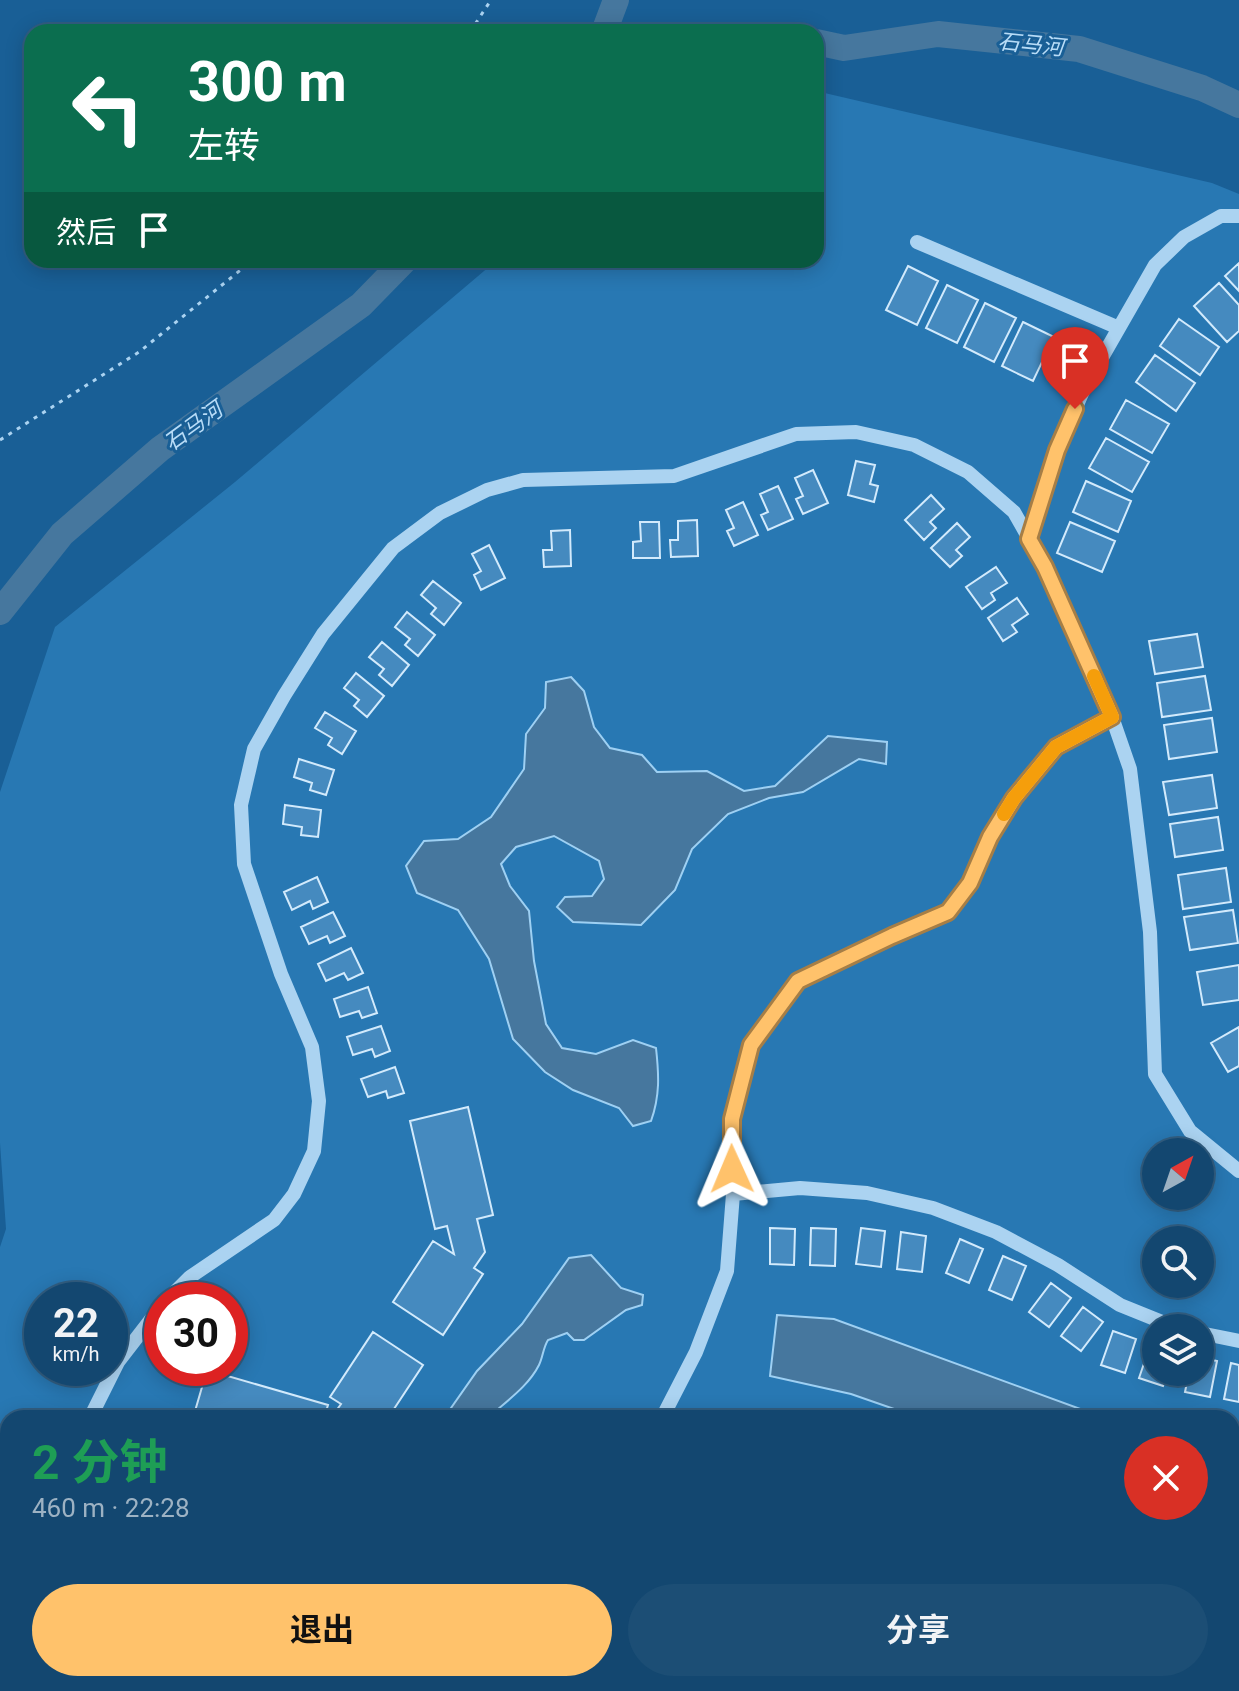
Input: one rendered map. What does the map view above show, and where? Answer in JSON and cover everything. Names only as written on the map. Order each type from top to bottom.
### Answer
[{"type":"street","points":[[1029,539],[1057,450],[1084,389],[1155,265],[1184,237],[1221,216],[1239,216]]},
{"type":"street","points":[[917,242],[1119,328]]},
{"type":"street","points":[[185,1282],[274,1220],[294,1194],[314,1151],[319,1101],[312,1047],[281,974],[244,864],[241,805],[254,749],[323,634],[393,548],[440,513],[487,490],[523,480],[674,476],[796,434],[826,431],[886,436],[942,457],[992,490],[1014,512],[1045,567],[1112,717],[1130,769],[1150,932],[1155,1074],[1190,1131],[1239,1171]]},
{"type":"street","points":[[666,1410],[696,1352],[727,1271],[733,1194],[732,1119],[751,1045],[798,981],[948,912],[970,883],[990,837],[1014,798],[1056,747],[1112,717]]},
{"type":"street","points":[[733,1194],[800,1188],[867,1193],[933,1208],[996,1232],[1058,1265],[1120,1305],[1142,1314]]},
{"type":"street","points":[[96,1410],[118,1362],[144,1328]]},
{"type":"street","points":[[1214,1336],[1239,1341]]},
{"type":"path","points":[[475,24],[491,0]]},
{"type":"path","points":[[0,440],[139,352],[243,268]]},
{"type":"shaded area","points":[[824,93],[1212,183],[1239,194],[1239,1410],[0,1410],[0,1247],[6,1229],[0,1143],[0,792],[55,627],[235,482],[488,268],[824,268]]},
{"type":"shaded area","points":[[571,677],[584,691],[594,727],[610,748],[642,755],[657,772],[707,771],[744,791],[775,786],[828,736],[887,742],[886,764],[859,759],[803,792],[769,798],[728,814],[692,849],[675,890],[641,925],[573,922],[557,907],[565,897],[592,896],[604,879],[599,861],[554,836],[516,847],[501,864],[510,886],[529,911],[534,961],[546,1024],[562,1048],[596,1054],[633,1040],[656,1048],[658,1085],[654,1112],[651,1121],[633,1126],[619,1108],[573,1090],[545,1072],[513,1039],[489,959],[458,910],[417,893],[406,866],[424,841],[458,839],[491,817],[524,769],[526,734],[545,708],[546,682]]},
{"type":"shaded area","points":[[591,1255],[621,1288],[643,1295],[642,1305],[626,1310],[584,1340],[574,1340],[567,1333],[548,1340],[539,1365],[529,1380],[497,1410],[450,1410],[477,1371],[522,1324],[569,1258]]},
{"type":"shaded area","points":[[777,1315],[834,1319],[1083,1410],[897,1410],[851,1394],[770,1376]]},
{"type":"building","points":[[1239,263],[1239,291],[1225,276]]},
{"type":"building","points":[[908,266],[938,281],[917,325],[886,310]]},
{"type":"building","points":[[1219,283],[1239,305],[1239,331],[1227,342],[1194,306]]},
{"type":"building","points":[[947,285],[978,300],[957,343],[926,328]]},
{"type":"building","points":[[985,303],[1016,318],[994,362],[964,347]]},
{"type":"building","points":[[1179,319],[1219,347],[1200,375],[1160,346]]},
{"type":"building","points":[[1023,322],[1054,337],[1033,381],[1002,366]]},
{"type":"building","points":[[1155,355],[1195,383],[1176,411],[1136,382]]},
{"type":"building","points":[[1126,400],[1169,424],[1152,453],[1110,429]]},
{"type":"building","points":[[1106,438],[1149,462],[1132,492],[1089,468]]},
{"type":"building","points":[[856,461],[875,465],[870,484],[878,486],[874,502],[848,495]]},
{"type":"building","points":[[813,470],[828,503],[803,514],[796,499],[803,496],[795,478]]},
{"type":"building","points":[[1086,481],[1131,501],[1118,532],[1073,512]]},
{"type":"building","points":[[778,486],[793,519],[768,530],[761,515],[768,512],[760,494]]},
{"type":"building","points":[[931,495],[944,509],[930,522],[936,528],[924,540],[905,520]]},
{"type":"building","points":[[743,502],[758,535],[734,546],[727,531],[734,528],[726,510]]},
{"type":"building","points":[[697,520],[698,556],[671,557],[670,540],[678,540],[678,521]]},
{"type":"building","points":[[640,522],[659,522],[660,558],[633,558],[633,542],[641,541]]},
{"type":"building","points":[[1070,522],[1115,541],[1102,572],[1057,553]]},
{"type":"building","points":[[957,523],[970,537],[956,550],[962,556],[950,567],[931,548]]},
{"type":"building","points":[[570,530],[571,566],[544,567],[543,550],[552,550],[551,531]]},
{"type":"building","points":[[489,545],[505,578],[481,590],[474,575],[481,571],[472,554]]},
{"type":"building","points":[[996,567],[1007,583],[991,593],[995,600],[982,609],[966,587]]},
{"type":"building","points":[[433,581],[461,603],[444,625],[431,614],[436,608],[421,595]]},
{"type":"building","points":[[1017,598],[1028,614],[1012,625],[1017,632],[1003,641],[988,618]]},
{"type":"building","points":[[407,612],[435,635],[418,656],[405,645],[410,639],[395,627]]},
{"type":"building","points":[[1197,634],[1203,667],[1155,674],[1149,641]]},
{"type":"building","points":[[382,642],[409,665],[392,686],[379,675],[384,669],[369,657]]},
{"type":"building","points":[[356,673],[384,696],[367,717],[354,706],[359,700],[344,688]]},
{"type":"building","points":[[1205,676],[1211,710],[1162,717],[1157,683]]},
{"type":"building","points":[[325,712],[356,731],[342,754],[328,745],[332,738],[315,728]]},
{"type":"building","points":[[1212,718],[1217,752],[1169,759],[1164,725]]},
{"type":"building","points":[[299,759],[334,770],[326,795],[310,790],[312,783],[294,777]]},
{"type":"building","points":[[1212,775],[1217,808],[1169,815],[1163,782]]},
{"type":"building","points":[[285,805],[321,810],[318,837],[301,835],[302,827],[283,824]]},
{"type":"building","points":[[1218,817],[1223,850],[1175,857],[1170,824]]},
{"type":"building","points":[[1226,868],[1231,902],[1183,909],[1178,875]]},
{"type":"building","points":[[317,877],[328,902],[313,909],[310,901],[292,910],[284,892]]},
{"type":"building","points":[[1233,910],[1238,943],[1190,950],[1184,917]]},
{"type":"building","points":[[333,912],[345,936],[330,943],[327,936],[309,944],[301,927]]},
{"type":"building","points":[[351,948],[363,973],[348,980],[344,973],[326,981],[318,964]]},
{"type":"building","points":[[1239,965],[1239,1000],[1203,1005],[1197,972]]},
{"type":"building","points":[[368,987],[377,1013],[362,1018],[359,1011],[340,1017],[334,999]]},
{"type":"building","points":[[381,1026],[390,1051],[375,1057],[372,1049],[353,1055],[347,1037]]},
{"type":"building","points":[[1239,1027],[1239,1066],[1228,1072],[1211,1043]]},
{"type":"building","points":[[395,1067],[404,1093],[388,1098],[386,1091],[368,1097],[361,1079]]},
{"type":"building","points":[[468,1107],[493,1215],[477,1219],[485,1252],[474,1268],[483,1274],[443,1335],[393,1302],[433,1241],[454,1254],[447,1226],[435,1229],[410,1121]]},
{"type":"building","points":[[770,1228],[795,1229],[794,1265],[770,1264]]},
{"type":"building","points":[[811,1228],[836,1229],[835,1266],[810,1265]]},
{"type":"building","points":[[861,1228],[885,1231],[881,1267],[856,1264]]},
{"type":"building","points":[[901,1232],[926,1236],[922,1272],[897,1269]]},
{"type":"building","points":[[960,1239],[983,1249],[969,1283],[946,1273]]},
{"type":"building","points":[[1003,1256],[1026,1266],[1012,1300],[989,1290]]},
{"type":"building","points":[[1051,1283],[1071,1298],[1049,1327],[1029,1312]]},
{"type":"building","points":[[1083,1307],[1103,1322],[1081,1351],[1061,1336]]},
{"type":"building","points":[[1113,1331],[1136,1339],[1125,1373],[1101,1365]]},
{"type":"building","points":[[373,1332],[423,1365],[393,1410],[337,1410],[341,1404],[330,1397]]},
{"type":"building","points":[[1231,1363],[1239,1365],[1239,1402],[1224,1399]]},
{"type":"building","points":[[248,1382],[328,1405],[326,1410],[195,1410],[202,1386],[248,1386]]},
{"type":"building","points":[[1186,1386],[1212,1386],[1210,1397],[1185,1392]]},
{"type":"waterway","name":"石马河","points":[[607,24],[616,0]]},
{"type":"waterway","name":"石马河","points":[[824,44],[844,48],[938,34],[1079,49],[1202,88],[1239,105]]},
{"type":"waterway","name":"石马河","points":[[0,612],[62,534],[160,449],[361,305],[397,268]]},
{"type":"slow traffic","points":[[1004,814],[1056,747],[1112,717],[1094,676]]},
{"type":"route","points":[[732,1169],[732,1119],[751,1045],[798,981],[948,912],[970,883],[990,837],[1014,798],[1056,747],[1112,717],[1045,567],[1029,539],[1057,450],[1075,409]]}]
